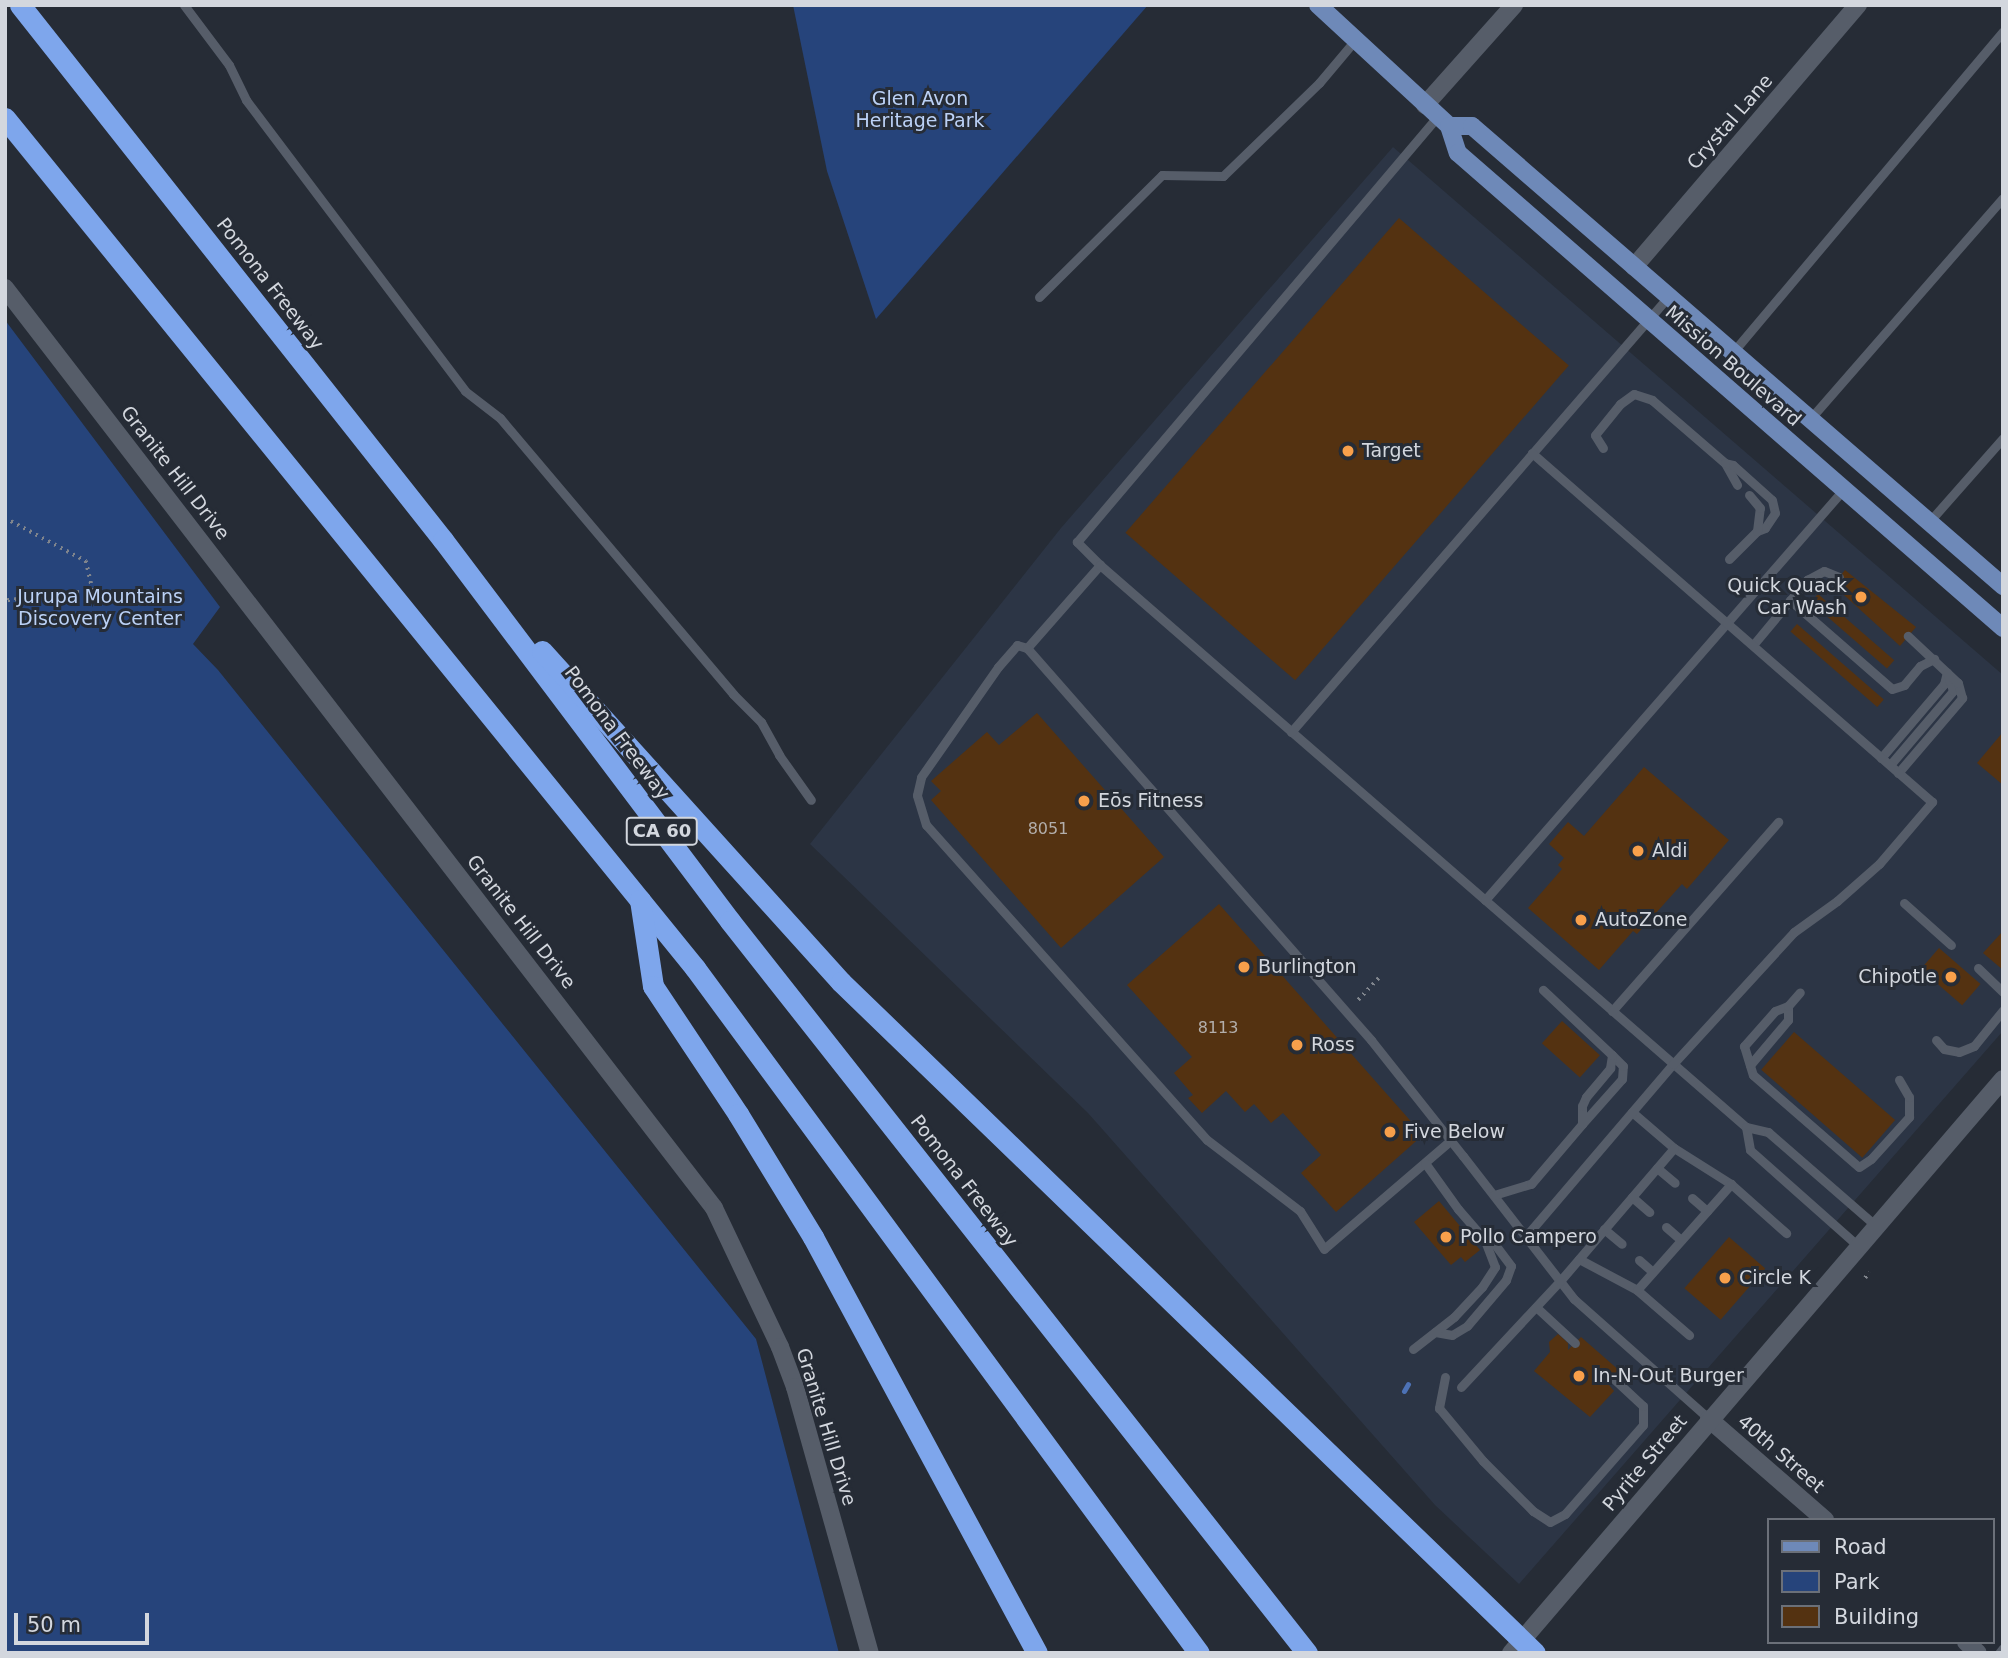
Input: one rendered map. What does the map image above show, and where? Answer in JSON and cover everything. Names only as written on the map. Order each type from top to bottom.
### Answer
[{"type":"highway","name":"Pomona Freeway","points":[[20,5],[443,540],[730,922],[1307,1653]]},
{"type":"highway","name":"CA 60","points":[[5,118],[695,968],[1199,1653]]},
{"type":"highway","points":[[443,540],[841,982],[1523,1649]]},
{"type":"highway","points":[[640,898],[653,986],[738,1114],[813,1237],[1037,1653]]},
{"type":"main road","name":"Mission Boulevard","points":[[1318,5],[1437,116],[1458,153],[2003,628]]},
{"type":"main road","name":"Mission Boulevard","points":[[1437,116],[1472,126],[2003,586]]},
{"type":"street","name":"Crystal Lane","points":[[1634,267],[1858,5]]},
{"type":"street","points":[[1437,116],[1508,7]]},
{"type":"street","name":"Granite Hill Drive","points":[[5,288],[714,1208],[780,1347],[795,1387],[870,1653]]},
{"type":"street","name":"Pyrite Street","points":[[1523,1649],[1709,1419],[2003,1079]]},
{"type":"street","name":"40th Street","points":[[1709,1419],[1823,1518]]},
{"type":"lane","points":[[184,5],[229,65],[246,100],[465,391],[500,418],[733,694],[761,722],[779,755],[811,800]]},
{"type":"lane","points":[[1733,352],[2003,31]]},
{"type":"lane","points":[[1039,297],[1162,175],[1223,176],[1319,83],[1356,39]]},
{"type":"lane","points":[[1437,116],[1077,542],[1100,565],[1746,1128],[1768,1132],[1876,1226]]},
{"type":"lane","points":[[1810,419],[2003,198]]},
{"type":"lane","points":[[1291,732],[1668,297]]},
{"type":"lane","points":[[1603,448],[1595,435],[1620,404],[1634,394],[1652,400],[1725,463],[1737,485]]},
{"type":"lane","points":[[1929,522],[2001,443]]},
{"type":"lane","points":[[1526,1236],[1673,1063],[1794,932],[1838,901],[1878,864],[1932,802],[1531,453]]},
{"type":"lane","points":[[1725,463],[1732,465],[1772,500],[1775,513],[1765,528],[1757,531],[1729,559]]},
{"type":"lane","points":[[1485,900],[1843,490]]},
{"type":"lane","points":[[1749,495],[1760,508],[1757,531]]},
{"type":"lane","points":[[1027,648],[1100,565]]},
{"type":"lane","points":[[1753,645],[1817,572],[1832,572],[1839,578]]},
{"type":"lane","points":[[1790,600],[1892,689],[1904,685],[1920,666],[1934,659]]},
{"type":"lane","points":[[1898,773],[1962,698],[1958,683],[1947,670],[1908,636]]},
{"type":"lane","points":[[1451,1140],[1324,1249],[1300,1211],[1207,1140],[926,825],[917,794],[921,777],[998,667],[1017,645],[1027,648],[1371,1040],[1451,1140],[1574,1298],[1709,1419]]},
{"type":"lane","points":[[1881,758],[1944,684],[1947,670]]},
{"type":"lane","points":[[1890,765],[1953,691],[1947,670]]},
{"type":"lane","points":[[1612,1011],[1778,822]]},
{"type":"lane","points":[[1904,903],[1951,945]]},
{"type":"lane","points":[[1978,968],[2003,992]]},
{"type":"lane","points":[[1494,1195],[1531,1184],[1622,1079],[1623,1066],[1543,990]]},
{"type":"lane","points":[[1800,992],[1788,1006],[1775,1011],[1744,1046],[1753,1075],[1859,1167],[1871,1159],[1909,1117],[1909,1097],[1899,1080]]},
{"type":"lane","points":[[1750,1065],[1787,1020],[1788,1006]]},
{"type":"lane","points":[[1936,1040],[1944,1049],[1959,1052],[1974,1046],[2003,1010]]},
{"type":"lane","points":[[1581,1124],[1582,1106],[1610,1068],[1612,1055]]},
{"type":"lane","points":[[1632,1112],[1674,1148],[1731,1184],[1786,1233]]},
{"type":"lane","points":[[1746,1128],[1750,1150],[1858,1246]]},
{"type":"lane","points":[[1461,1387],[1560,1281],[1674,1148]]},
{"type":"lane","points":[[1413,1349],[1470,1301],[1495,1267],[1483,1238],[1424,1163]]},
{"type":"lane","points":[[1657,1168],[1675,1183]]},
{"type":"lane","points":[[1637,1290],[1731,1184]]},
{"type":"lane","points":[[1632,1197],[1649,1212]]},
{"type":"lane","points":[[1692,1198],[1707,1211]]},
{"type":"lane","points":[[1666,1227],[1681,1240]]},
{"type":"lane","points":[[1604,1229],[1622,1244]]},
{"type":"lane","points":[[1435,1332],[1452,1335],[1467,1326],[1506,1280],[1511,1266],[1493,1242],[1483,1238]]},
{"type":"lane","points":[[1579,1259],[1637,1290],[1689,1335]]},
{"type":"lane","points":[[1639,1260],[1653,1272]]},
{"type":"lane","points":[[1536,1307],[1575,1343]]},
{"type":"lane","points":[[1445,1377],[1439,1408],[1483,1461],[1534,1511],[1550,1522],[1565,1514],[1643,1425],[1643,1406],[1614,1380]]},
{"type":"lane","points":[[1999,1653],[2003,1648]]},
{"type":"path","points":[[5,518],[86,561],[93,591],[5,601]]},
{"type":"path","points":[[1359,1000],[1380,976]]},
{"type":"path","points":[[1865,1278],[1870,1272]]},
{"type":"shaded area","points":[[1393,147],[2003,675],[2003,1031],[1519,1584],[1435,1505],[1088,1113],[810,844],[1061,528]]},
{"type":"green space","name":"Glen Avon Heritage Park","points":[[793,5],[1148,5],[876,319],[827,171]]},
{"type":"green space","name":"Jurupa Mountains Discovery Center","points":[[5,320],[220,607],[193,644],[218,670],[756,1339],[839,1653],[5,1653]]},
{"type":"building","name":"Target","points":[[1399,218],[1569,366],[1295,680],[1125,533]]},
{"type":"building","name":"Quick Quack Car Wash","points":[[1845,570],[1916,627],[1900,646],[1833,585]]},
{"type":"building","points":[[1818,594],[1894,660],[1887,669],[1811,602]]},
{"type":"building","points":[[1797,624],[1884,699],[1877,707],[1790,632]]},
{"type":"building","points":[[1037,713],[1164,857],[1061,948],[931,800],[941,791],[931,781],[987,732],[999,745]]},
{"type":"building","points":[[2003,732],[2003,785],[1977,763]]},
{"type":"building","name":"Aldi","points":[[1644,767],[1729,840],[1687,889],[1682,884],[1637,934],[1633,931],[1599,970],[1528,908],[1562,869],[1558,865],[1564,858],[1549,844],[1568,822],[1584,836]]},
{"type":"building","points":[[1219,904],[1423,1135],[1336,1212],[1301,1173],[1321,1155],[1283,1113],[1271,1123],[1254,1104],[1245,1112],[1226,1091],[1202,1113],[1188,1098],[1193,1095],[1174,1073],[1192,1057],[1127,985]]},
{"type":"building","points":[[2003,931],[2003,970],[1983,953]]},
{"type":"building","name":"Chipotle","points":[[1939,948],[1981,984],[1962,1005],[1921,969]]},
{"type":"building","points":[[1562,1021],[1600,1055],[1580,1077],[1542,1043]]},
{"type":"building","points":[[1794,1032],[1895,1120],[1862,1158],[1761,1070]]},
{"type":"building","points":[[1439,1201],[1480,1250],[1465,1262],[1461,1257],[1451,1265],[1414,1222]]},
{"type":"building","name":"Circle K","points":[[1729,1237],[1765,1268],[1721,1320],[1684,1288]]},
{"type":"building","name":"In-N-Out Burger","points":[[1558,1334],[1568,1343],[1568,1350],[1581,1337],[1621,1372],[1609,1385],[1614,1391],[1590,1417],[1534,1371],[1550,1352],[1549,1342]]},
{"type":"waterway","points":[[1404,1391],[1408,1384]]},
{"type":"place","name":"Target","points":[[1348,451]]},
{"type":"place","name":"Quick Quack Car Wash","points":[[1861,597]]},
{"type":"place","name":"Eōs Fitness","points":[[1084,801]]},
{"type":"place","name":"Aldi","points":[[1638,851]]},
{"type":"place","name":"AutoZone","points":[[1581,920]]},
{"type":"place","name":"Burlington","points":[[1244,967]]},
{"type":"place","name":"Chipotle","points":[[1951,977]]},
{"type":"place","name":"Ross","points":[[1297,1045]]},
{"type":"place","name":"Five Below","points":[[1390,1132]]},
{"type":"place","name":"Pollo Campero","points":[[1446,1237]]},
{"type":"place","name":"Circle K","points":[[1725,1278]]},
{"type":"place","name":"In-N-Out Burger","points":[[1579,1376]]}]
